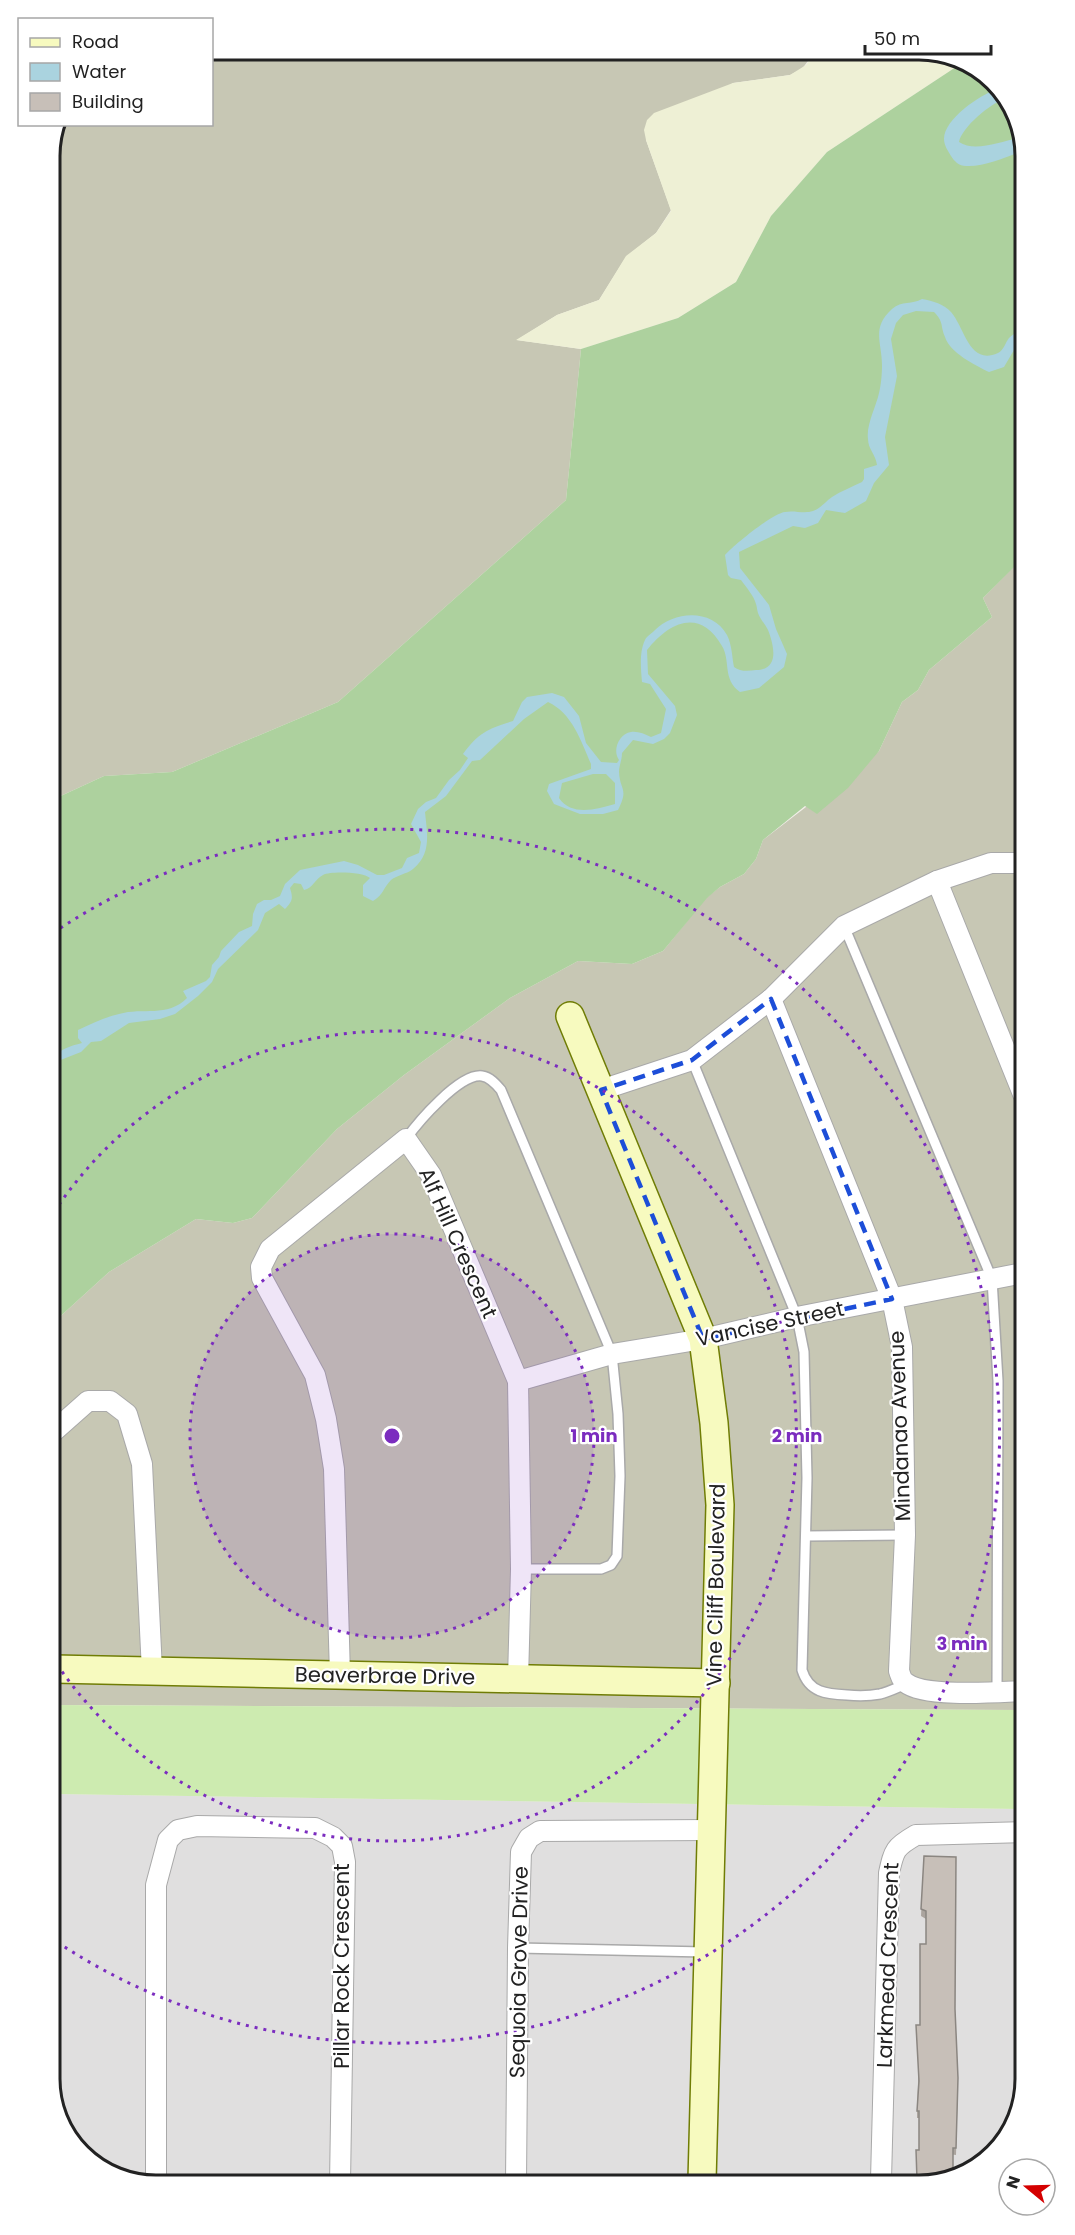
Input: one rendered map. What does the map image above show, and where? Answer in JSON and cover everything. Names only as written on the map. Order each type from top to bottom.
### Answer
[{"type":"street","points":[[601,1090],[692,1060],[771,999],[844,926],[937,881],[991,862],[1015,863]]},
{"type":"street","points":[[937,881],[1015,1070]]},
{"type":"street","name":"Mindanao Avenue","points":[[771,999],[892,1299],[902,1347],[905,1535],[899,1671],[906,1684]]},
{"type":"street","name":"Vine Cliff Boulevard","points":[[570,1016],[703,1339],[714,1423],[720,1505],[702,2175]]},
{"type":"street","points":[[340,1675],[334,1469],[326,1419],[315,1375],[269,1293],[262,1278],[261,1267],[270,1249],[405,1139]]},
{"type":"street","name":"Alf Hill Crescent","points":[[405,1139],[431,1175],[519,1381],[521,1569],[518,1679]]},
{"type":"street","name":"Vancise Street","points":[[519,1381],[612,1354],[703,1339],[797,1317],[1015,1275]]},
{"type":"street","points":[[60,1426],[88,1401],[110,1401],[127,1414],[142,1464],[152,1671]]},
{"type":"street","name":"Beaverbrae Drive","points":[[60,1670],[716,1683]]},
{"type":"street","points":[[906,1684],[922,1689],[956,1693],[1015,1691]]},
{"type":"street","name":"Pillar Rock Crescent","points":[[156,2175],[156,1885],[168,1840],[178,1830],[197,1826],[315,1828],[333,1837],[342,1846],[345,1862],[340,2175]]},
{"type":"street","name":"Sequoia Grove Drive","points":[[516,2175],[521,1852],[529,1838],[540,1831],[710,1830]]},
{"type":"street","name":"Larkmead Crescent","points":[[881,2175],[889,1873],[893,1851],[916,1835],[1015,1832]]},
{"type":"lane","points":[[844,926],[992,1279],[998,1381],[997,1692]]},
{"type":"lane","points":[[692,1060],[797,1317],[804,1352],[807,1478],[802,1670],[809,1684],[824,1694],[864,1696],[882,1694],[906,1684]]},
{"type":"lane","points":[[405,1139],[419,1119],[442,1098],[472,1077],[484,1076],[493,1081],[501,1090],[612,1354],[618,1414],[620,1476],[616,1556],[611,1565],[601,1569],[521,1569]]},
{"type":"lane","points":[[806,1536],[905,1535]]},
{"type":"lane","points":[[518,1948],[707,1952]]},
{"type":"highlighted area","points":[[771,999],[892,1299],[703,1339],[601,1090],[692,1060]]},
{"type":"shaded area","points":[[213,60],[809,60],[802,69],[790,75],[733,83],[646,140],[671,210],[656,233],[626,257],[599,300],[557,315],[517,340],[581,349],[566,500],[338,702],[172,772],[104,776],[60,796],[60,149],[65,126],[213,126]]},
{"type":"shaded area","points":[[809,60],[926,60],[955,67],[827,152],[771,216],[736,282],[678,318],[581,349],[516,340],[557,315],[599,300],[626,256],[656,233],[671,211],[644,130],[647,120],[654,113],[733,83],[790,75],[806,65]]},
{"type":"shaded area","points":[[1015,565],[1015,1710],[60,1705],[60,1317],[109,1272],[196,1219],[233,1223],[252,1218],[337,1129],[404,1075],[510,998],[578,961],[632,964],[663,951],[706,898],[720,887],[744,874],[756,859],[763,840],[879,751],[902,702],[918,690],[929,670],[992,617],[983,598]]},
{"type":"shaded area","points":[[60,1794],[1015,1809],[1015,2080],[1012,2104],[999,2133],[982,2151],[956,2168],[920,2175],[149,2175],[125,2170],[102,2159],[76,2133],[67,2116],[62,2098],[60,2080]]},
{"type":"green space","points":[[955,67],[973,76],[982,84],[995,97],[1008,119],[1015,156],[1015,566],[983,598],[992,617],[929,670],[918,690],[902,702],[879,751],[848,788],[817,814],[805,806],[763,840],[756,859],[744,874],[720,887],[707,898],[663,951],[632,964],[578,961],[510,998],[404,1075],[337,1129],[252,1218],[233,1223],[196,1219],[109,1272],[60,1317],[60,796],[104,776],[172,772],[338,702],[566,500],[581,349],[678,318],[736,282],[771,216],[827,152]]},
{"type":"green space","points":[[60,1705],[1015,1710],[1015,1809],[60,1794]]},
{"type":"water","points":[[990,92],[998,102],[977,117],[965,130],[959,142],[965,145],[980,146],[1013,139],[1015,154],[980,165],[959,164],[952,158],[945,146],[946,131],[956,116]]},
{"type":"water","points":[[922,299],[942,305],[951,312],[969,343],[980,354],[988,356],[998,353],[1015,334],[1015,349],[1004,367],[989,372],[964,358],[952,348],[934,312],[916,311],[903,315],[896,323],[891,339],[897,376],[885,437],[889,465],[874,483],[866,501],[845,513],[826,510],[818,523],[805,528],[793,526],[739,552],[740,568],[769,605],[787,654],[784,667],[759,688],[740,692],[731,681],[725,652],[713,634],[704,626],[694,623],[675,626],[665,632],[647,650],[648,674],[675,706],[677,715],[670,733],[664,739],[653,744],[633,740],[622,753],[619,772],[623,797],[618,810],[603,814],[580,814],[554,804],[547,791],[549,784],[591,769],[591,764],[570,720],[548,702],[524,719],[480,760],[472,761],[446,796],[425,812],[427,843],[423,857],[413,869],[391,880],[373,901],[363,896],[363,885],[370,878],[361,874],[323,875],[304,890],[301,884],[294,883],[290,888],[292,899],[288,906],[285,909],[279,904],[265,913],[258,930],[218,969],[212,982],[175,1014],[160,1019],[129,1023],[101,1041],[91,1042],[81,1052],[60,1060],[60,1052],[82,1043],[78,1038],[78,1030],[114,1015],[171,1008],[187,998],[183,991],[206,981],[221,951],[239,932],[252,926],[257,904],[280,896],[285,884],[300,870],[344,861],[377,875],[384,875],[402,868],[407,858],[419,853],[421,842],[411,824],[418,809],[426,802],[436,798],[449,780],[460,770],[468,758],[463,754],[474,741],[491,729],[513,721],[527,697],[552,693],[564,697],[579,716],[586,743],[601,762],[617,763],[619,760],[616,752],[618,743],[627,733],[641,733],[651,737],[661,733],[666,709],[650,684],[642,682],[641,661],[646,639],[663,624],[672,619],[692,615],[712,620],[727,635],[734,667],[748,671],[769,666],[773,649],[768,630],[759,615],[755,601],[741,580],[728,575],[725,555],[763,523],[785,512],[816,510],[835,495],[862,482],[864,469],[877,465],[868,443],[868,434],[881,379],[880,329],[892,309],[903,303]],"holes":[[[593,774],[606,774],[615,783],[615,804],[578,810],[564,804],[559,798],[562,783]]]},
{"type":"building","points":[[924,1856],[956,1857],[955,2009],[958,2078],[956,2148],[953,2148],[953,2169],[917,2175],[919,2081],[916,2025],[920,2025],[920,1944],[926,1944],[926,1911],[921,1909]]}]
